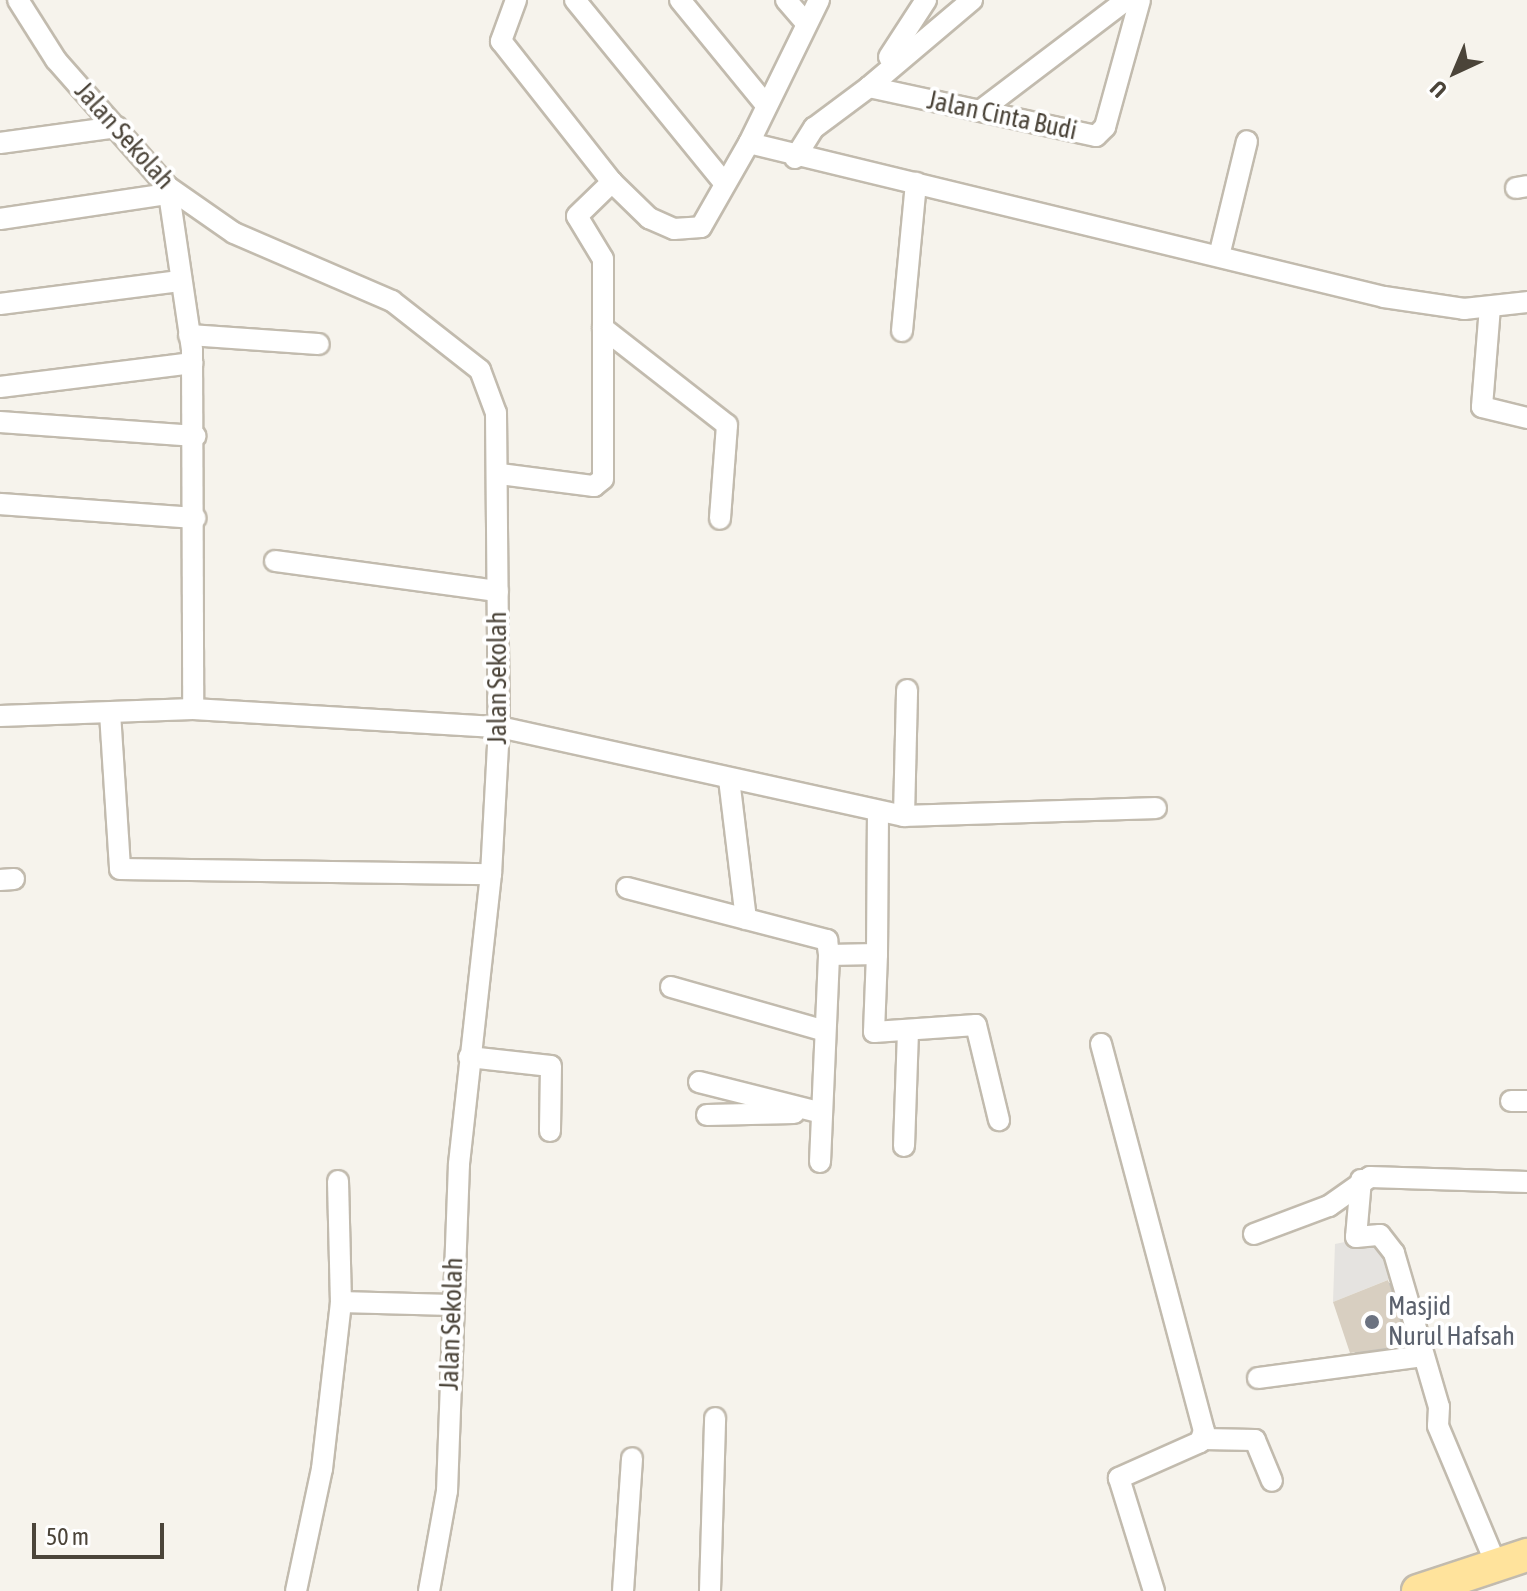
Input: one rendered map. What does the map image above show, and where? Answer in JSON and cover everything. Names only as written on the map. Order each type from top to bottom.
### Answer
[{"type":"main road","points":[[1418,1591],[1527,1555]]},
{"type":"street","name":"Jalan Sekolah","points":[[18,0],[56,60],[117,127],[168,191],[219,225],[350,279],[457,345],[488,386],[500,474],[499,727],[491,874],[469,1057],[451,1305],[447,1491],[429,1591]]},
{"type":"street","points":[[516,0],[501,41],[612,182],[649,218],[685,232],[701,227],[749,143],[765,104],[819,0]]},
{"type":"street","points":[[575,0],[725,184]]},
{"type":"street","points":[[680,0],[765,104]]},
{"type":"street","points":[[786,0],[806,23]]},
{"type":"street","points":[[875,78],[926,0]]},
{"type":"street","points":[[795,158],[814,128],[972,0]]},
{"type":"street","points":[[980,111],[1126,0]]},
{"type":"street","name":"Jalan Cinta Budi","points":[[875,78],[980,111],[1100,134],[1140,0]]},
{"type":"street","points":[[0,143],[117,127]]},
{"type":"street","points":[[1219,256],[1247,141]]},
{"type":"street","points":[[749,143],[795,158],[916,183],[1384,297],[1490,307],[1527,302]]},
{"type":"street","points":[[500,474],[601,483],[603,259],[577,216],[612,182]]},
{"type":"street","points":[[902,331],[916,183]]},
{"type":"street","points":[[0,219],[168,191],[193,363],[193,709]]},
{"type":"street","points":[[0,304],[180,281]]},
{"type":"street","points":[[1490,307],[1482,407],[1527,418]]},
{"type":"street","points":[[603,328],[727,425],[720,519]]},
{"type":"street","points":[[189,335],[319,344]]},
{"type":"street","points":[[0,387],[193,363]]},
{"type":"street","points":[[0,422],[195,436]]},
{"type":"street","points":[[0,504],[195,518]]},
{"type":"street","points":[[275,561],[498,591]]},
{"type":"street","points":[[904,816],[907,690]]},
{"type":"street","points":[[0,716],[193,709],[499,727],[904,816],[1156,808]]},
{"type":"street","points":[[110,713],[120,869],[491,874]]},
{"type":"street","points":[[729,779],[746,919]]},
{"type":"street","points":[[878,812],[874,1032],[976,1025],[999,1120]]},
{"type":"street","points":[[627,888],[827,940],[829,955],[820,1162]]},
{"type":"street","points":[[829,955],[877,954]]},
{"type":"street","points":[[671,987],[825,1031]]},
{"type":"street","points":[[904,1146],[908,1031]]},
{"type":"street","points":[[1101,1044],[1203,1439]]},
{"type":"street","points":[[469,1057],[551,1066],[550,1131]]},
{"type":"street","points":[[699,1082],[822,1113]]},
{"type":"street","points":[[707,1115],[822,1113]]},
{"type":"street","points":[[1254,1234],[1329,1206],[1361,1180],[1527,1182]]},
{"type":"street","points":[[1361,1180],[1356,1237],[1389,1241],[1458,1485],[1496,1564]]},
{"type":"street","points":[[296,1591],[322,1469],[341,1302],[338,1181]]},
{"type":"street","points":[[341,1302],[451,1305]]},
{"type":"street","points":[[1258,1378],[1423,1356]]},
{"type":"street","points":[[710,1591],[715,1418]]},
{"type":"street","points":[[1154,1591],[1119,1478],[1203,1439],[1255,1440],[1272,1481]]},
{"type":"street","points":[[623,1591],[632,1458]]},
{"type":"shaded area","points":[[1380,1235],[1400,1275],[1333,1302],[1335,1244]]},
{"type":"building","name":"Masjid Nurul Hafsah","points":[[1388,1280],[1407,1345],[1350,1353],[1333,1302]]},
{"type":"place","name":"Masjid Nurul Hafsah","points":[[1372,1322]]}]
